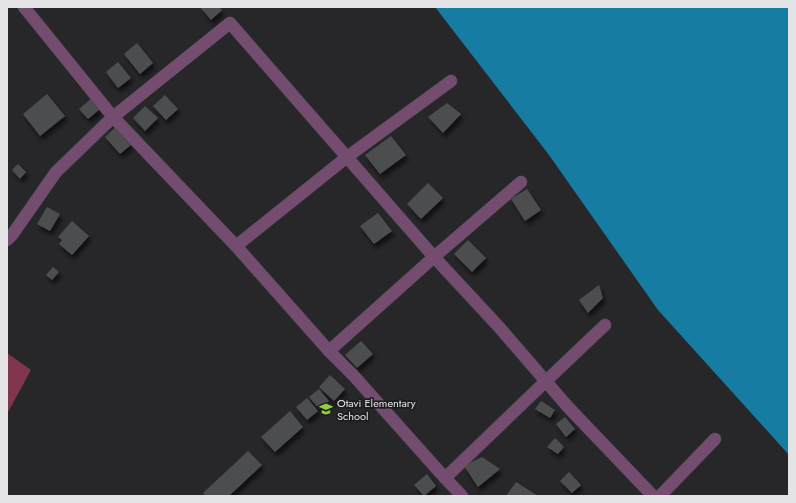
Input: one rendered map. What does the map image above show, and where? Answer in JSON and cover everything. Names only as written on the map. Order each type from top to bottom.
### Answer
[{"type":"street","points":[[24,7],[113,117],[236,246],[329,351],[462,496]]},
{"type":"street","points":[[7,240],[56,172],[113,117],[230,23],[434,257],[499,327],[568,407],[653,496]]},
{"type":"street","points":[[236,246],[348,157],[451,81]]},
{"type":"street","points":[[329,351],[521,182]]},
{"type":"street","points":[[444,478],[605,325]]},
{"type":"street","points":[[660,496],[715,439]]},
{"type":"shaded area","points":[[7,353],[31,370],[7,414]]},
{"type":"water","points":[[435,7],[789,7],[789,455],[658,310],[549,155]]},
{"type":"building","points":[[200,7],[219,7],[222,10],[211,20]]},
{"type":"building","points":[[137,43],[153,63],[140,74],[124,54]]},
{"type":"building","points":[[118,62],[131,78],[118,88],[106,72]]},
{"type":"building","points":[[47,94],[65,116],[40,136],[23,114]]},
{"type":"building","points":[[165,95],[178,109],[166,120],[153,106]]},
{"type":"building","points":[[92,98],[100,109],[88,119],[79,109]]},
{"type":"building","points":[[447,103],[461,114],[443,133],[428,117]]},
{"type":"building","points":[[145,106],[158,118],[145,131],[133,118]]},
{"type":"building","points":[[116,127],[132,144],[120,154],[105,137]]},
{"type":"building","points":[[391,136],[406,155],[380,174],[365,155]]},
{"type":"building","points":[[18,164],[26,172],[20,179],[12,170]]},
{"type":"building","points":[[428,183],[443,198],[421,219],[407,204]]},
{"type":"building","points":[[527,189],[541,210],[525,221],[511,199]]},
{"type":"building","points":[[47,207],[60,214],[50,231],[37,224]]},
{"type":"building","points":[[378,213],[392,231],[374,244],[360,226]]},
{"type":"building","points":[[72,221],[89,236],[72,255],[59,244],[62,240],[58,237]]},
{"type":"building","points":[[468,240],[486,258],[472,272],[454,254]]},
{"type":"building","points":[[53,267],[59,272],[52,280],[46,275]]},
{"type":"building","points":[[599,285],[603,298],[588,313],[579,300]]},
{"type":"building","points":[[361,341],[373,354],[357,368],[345,355]]},
{"type":"building","points":[[330,375],[345,389],[334,401],[319,387]]},
{"type":"building","points":[[319,389],[329,401],[319,409],[309,397]]},
{"type":"building","points":[[307,398],[318,411],[307,420],[296,407]]},
{"type":"building","points":[[541,401],[555,410],[550,418],[535,409]]},
{"type":"building","points":[[290,411],[303,427],[275,452],[261,437]]},
{"type":"building","points":[[565,417],[575,429],[566,437],[556,424]]},
{"type":"building","points":[[555,438],[564,447],[558,454],[547,447]]},
{"type":"building","points":[[248,451],[262,465],[229,496],[206,496],[203,493]]},
{"type":"building","points":[[482,457],[500,469],[478,487],[464,466]]},
{"type":"building","points":[[569,472],[581,485],[572,493],[560,481]]},
{"type":"building","points":[[427,474],[436,486],[424,496],[414,485]]},
{"type":"building","points":[[516,482],[538,496],[506,496]]},
{"type":"place","name":"Otavi Elementary School","points":[[326,409]]}]
